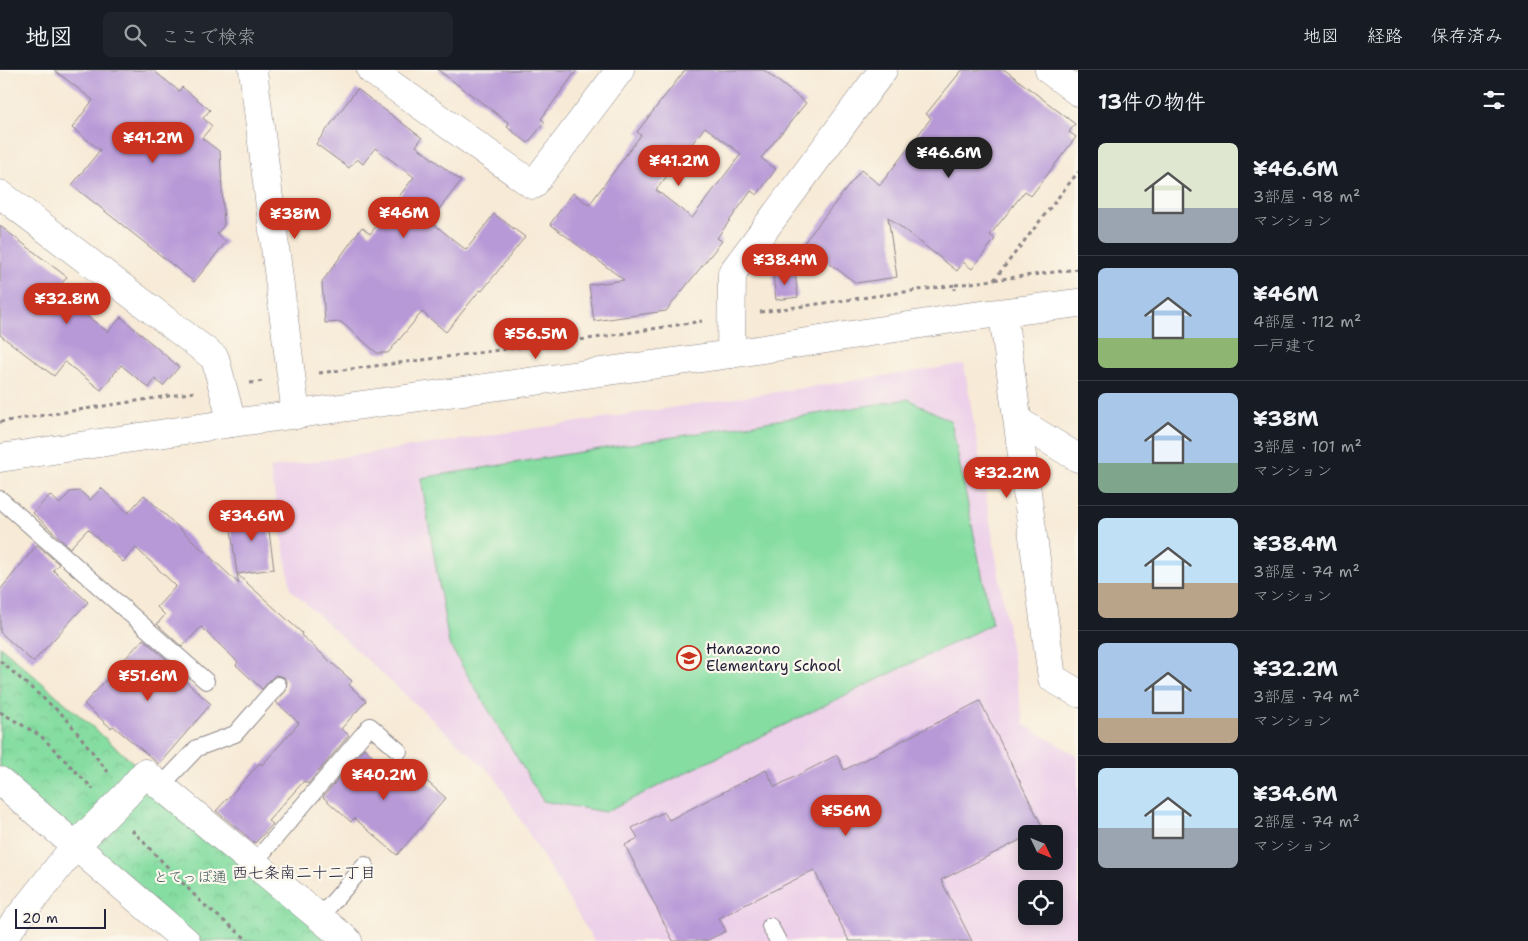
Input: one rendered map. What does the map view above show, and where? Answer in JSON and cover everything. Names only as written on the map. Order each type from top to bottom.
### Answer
[{"type":"street","points":[[253,70],[296,414]]},
{"type":"street","points":[[371,70],[533,184],[620,70]]},
{"type":"street","points":[[731,354],[732,273],[883,70]]},
{"type":"street","points":[[1049,70],[1078,92]]},
{"type":"street","points":[[0,194],[215,358],[232,423]]},
{"type":"street","points":[[0,458],[232,423],[731,354],[959,318],[1003,314],[1078,303]]},
{"type":"street","points":[[1003,314],[1052,678],[1078,693]]},
{"type":"street","points":[[1018,421],[1078,458]]},
{"type":"street","points":[[0,941],[75,846],[126,795],[145,773],[348,941]]},
{"type":"street","points":[[0,781],[186,941]]},
{"type":"lane","points":[[0,499],[206,681]]},
{"type":"lane","points":[[161,786],[197,748],[235,734],[278,685]]},
{"type":"lane","points":[[253,864],[370,726],[399,751]]},
{"type":"lane","points":[[319,918],[364,865]]},
{"type":"lane","points":[[770,926],[778,941]]},
{"type":"path","points":[[994,280],[1078,172]]},
{"type":"path","points":[[0,422],[291,376],[595,338],[732,316],[1078,269]]},
{"type":"path","points":[[955,285],[959,318]]},
{"type":"shaded area","name":"Hanazono Elementary School","points":[[964,364],[1024,725],[1078,756],[1078,941],[594,941],[494,776],[291,590],[270,468]]},
{"type":"green space","points":[[908,399],[951,421],[992,624],[605,812],[543,801],[449,644],[421,478]]},
{"type":"green space","name":"とてっぽ通","points":[[0,646],[145,773],[348,941],[186,941],[0,781]]},
{"type":"building","points":[[54,70],[153,70],[179,91],[182,87],[210,110],[203,118],[212,126],[202,138],[220,152],[224,225],[217,234],[226,242],[194,282],[72,185],[100,150],[72,128],[93,100]]},
{"type":"building","points":[[438,70],[577,70],[541,119],[545,122],[528,143],[507,127],[509,123]]},
{"type":"building","points":[[685,70],[764,70],[806,103],[761,158],[776,169],[757,195],[751,191],[717,238],[722,241],[666,311],[594,321],[589,285],[624,280],[550,224],[573,193],[589,205],[641,135],[637,132]],"holes":[[[705,127],[741,154],[692,218],[656,190]]]},
{"type":"building","points":[[962,70],[1005,70],[1075,124],[1069,132],[1076,137],[1031,196],[1025,191],[990,235],[995,239],[972,269],[963,262],[957,271],[888,217],[897,277],[856,283],[803,244],[861,170],[880,185],[931,118],[926,114]]},
{"type":"building","points":[[357,89],[422,138],[416,146],[461,181],[430,221],[466,250],[494,214],[525,237],[446,332],[422,312],[388,353],[377,353],[341,322],[325,323],[322,282],[362,227],[370,234],[414,177],[375,148],[363,164],[357,159],[349,168],[316,144]]},
{"type":"building","points":[[0,226],[67,277],[55,292],[108,332],[121,317],[179,367],[163,386],[155,379],[149,388],[121,365],[101,390],[65,362],[54,376],[0,335]]},
{"type":"building","points":[[795,272],[798,297],[776,300],[773,274]]},
{"type":"building","points":[[101,488],[128,513],[144,495],[239,584],[237,574],[302,633],[301,635],[352,681],[349,685],[366,701],[341,729],[349,735],[308,784],[304,781],[268,821],[273,824],[255,843],[216,811],[260,763],[262,765],[299,723],[276,702],[286,691],[287,681],[284,677],[275,675],[262,689],[236,665],[238,662],[201,627],[182,647],[157,624],[165,615],[157,607],[176,586],[136,548],[123,562],[88,529],[70,548],[33,513],[50,495],[60,504],[70,492],[80,491],[90,500]]},
{"type":"building","points":[[266,509],[274,569],[237,574],[229,515]]},
{"type":"building","points":[[37,545],[59,564],[53,570],[88,602],[33,662],[0,632],[0,590]]},
{"type":"building","points":[[143,639],[168,661],[166,664],[211,704],[159,764],[113,726],[111,728],[84,704]]},
{"type":"building","points":[[980,701],[1042,825],[1018,825],[1018,841],[941,880],[972,941],[849,941],[814,870],[719,918],[726,931],[706,941],[673,941],[625,845],[638,838],[632,828],[664,812],[669,820],[766,770],[775,787],[837,755],[844,770]]},
{"type":"building","points":[[364,748],[404,782],[414,770],[446,798],[397,855],[354,818],[351,822],[323,797]]},
{"type":"place","name":"Hanazono Elementary School","points":[[689,658]]},
{"type":"district","name":"西七条南二十二丁目","points":[[304,872]]}]
